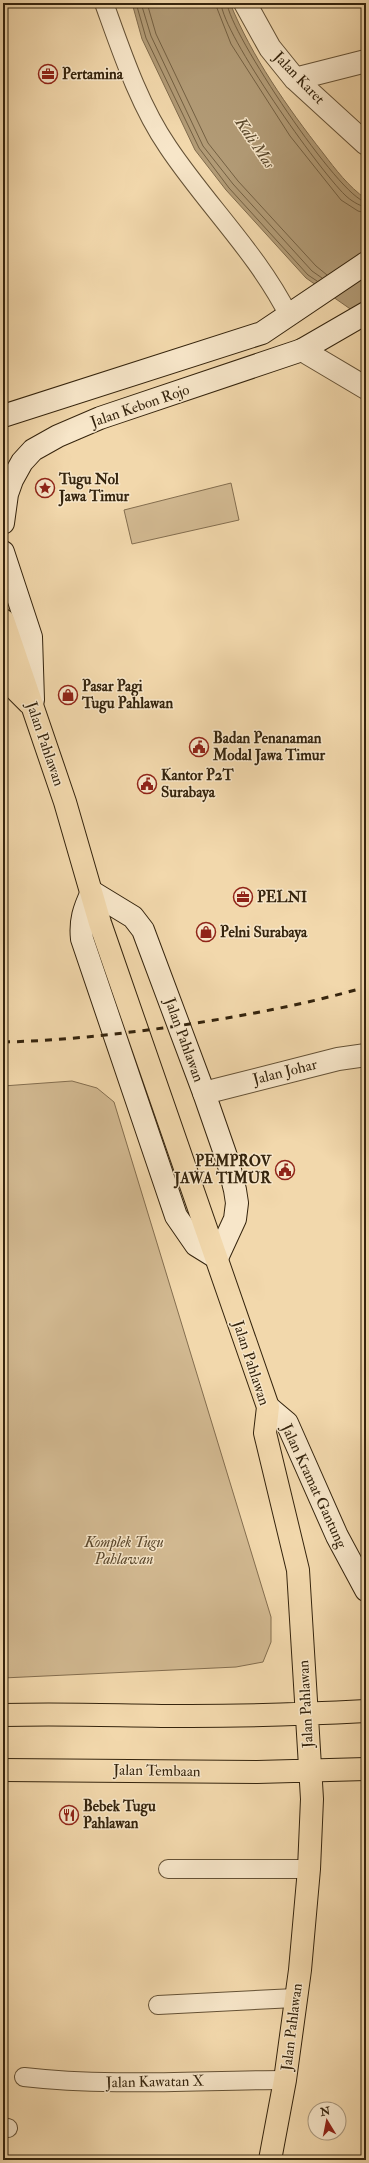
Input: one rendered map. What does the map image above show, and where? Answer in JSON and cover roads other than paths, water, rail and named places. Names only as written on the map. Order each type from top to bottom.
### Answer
[{"type":"main road","name":"Jalan Karet","points":[[245,3],[270,48],[295,79],[366,144]]},
{"type":"main road","points":[[295,79],[366,61]]},
{"type":"main road","name":"Jalan Kebon Rojo","points":[[3,416],[262,333],[296,312],[366,263]]},
{"type":"main road","name":"Jalan Kebon Rojo","points":[[3,523],[7,494],[12,480],[22,462],[33,450],[58,436],[100,418],[302,350],[326,338],[366,313]]},
{"type":"main road","points":[[302,350],[366,388]]},
{"type":"main road","points":[[3,400],[42,404]]},
{"type":"main road","points":[[3,552],[31,637],[33,707]]},
{"type":"main road","name":"Jalan Pahlawan","points":[[3,620],[65,802],[105,938],[268,1407],[265,1433],[298,1570],[312,1799],[309,1869],[300,1970],[285,2080],[270,2160]]},
{"type":"main road","points":[[3,676],[33,707]]},
{"type":"main road","name":"Jalan Pahlawan","points":[[92,892],[133,917],[143,930],[204,1093],[228,1162],[237,1203],[235,1219],[217,1258]]},
{"type":"main road","name":"Jalan Johar","points":[[204,1093],[308,1066],[366,1055]]},
{"type":"main road","name":"Jalan Kramat Gantung","points":[[268,1407],[287,1423],[337,1536],[366,1590]]},
{"type":"main road","points":[[3,1715],[307,1714],[366,1711]]},
{"type":"main road","name":"Jalan Tembaan","points":[[3,1770],[310,1772],[366,1769]]},
{"type":"street","points":[[104,3],[131,76],[166,145],[202,195],[296,312]]},
{"type":"street","points":[[168,1869],[309,1869]]},
{"type":"street","points":[[158,2005],[295,1998]]},
{"type":"street","name":"Jalan Kawatan X","points":[[24,2076],[67,2082],[102,2083],[285,2080]]},
{"type":"water","name":"Kali Mas","points":[[132,3],[230,3],[249,43],[284,100],[338,172],[366,199],[366,320],[306,278],[226,190],[195,150],[142,39]]},
{"type":"railway","points":[[3,1042],[83,1037],[143,1031],[240,1016],[291,1006],[366,987]]},
{"type":"place","name":"Pertamina","points":[[48,74]]},
{"type":"place","name":"Tugu Nol Jawa Timur","points":[[45,488]]},
{"type":"place","name":"Pasar Pagi Tugu Pahlawan","points":[[68,695]]},
{"type":"place","name":"Badan Penanaman Modal Jawa Timur","points":[[199,747]]},
{"type":"place","name":"Kantor P2T Surabaya","points":[[147,784]]},
{"type":"place","name":"PELNI","points":[[243,897]]},
{"type":"place","name":"Pelni Surabaya","points":[[206,932]]},
{"type":"place","name":"PEMPROV JAWA TIMUR","points":[[285,1170]]},
{"type":"place","name":"Bebek Tugu Pahlawan","points":[[69,1815]]},
{"type":"park label","name":"Komplek Tugu Pahlawan","points":[[124,1550]]}]
